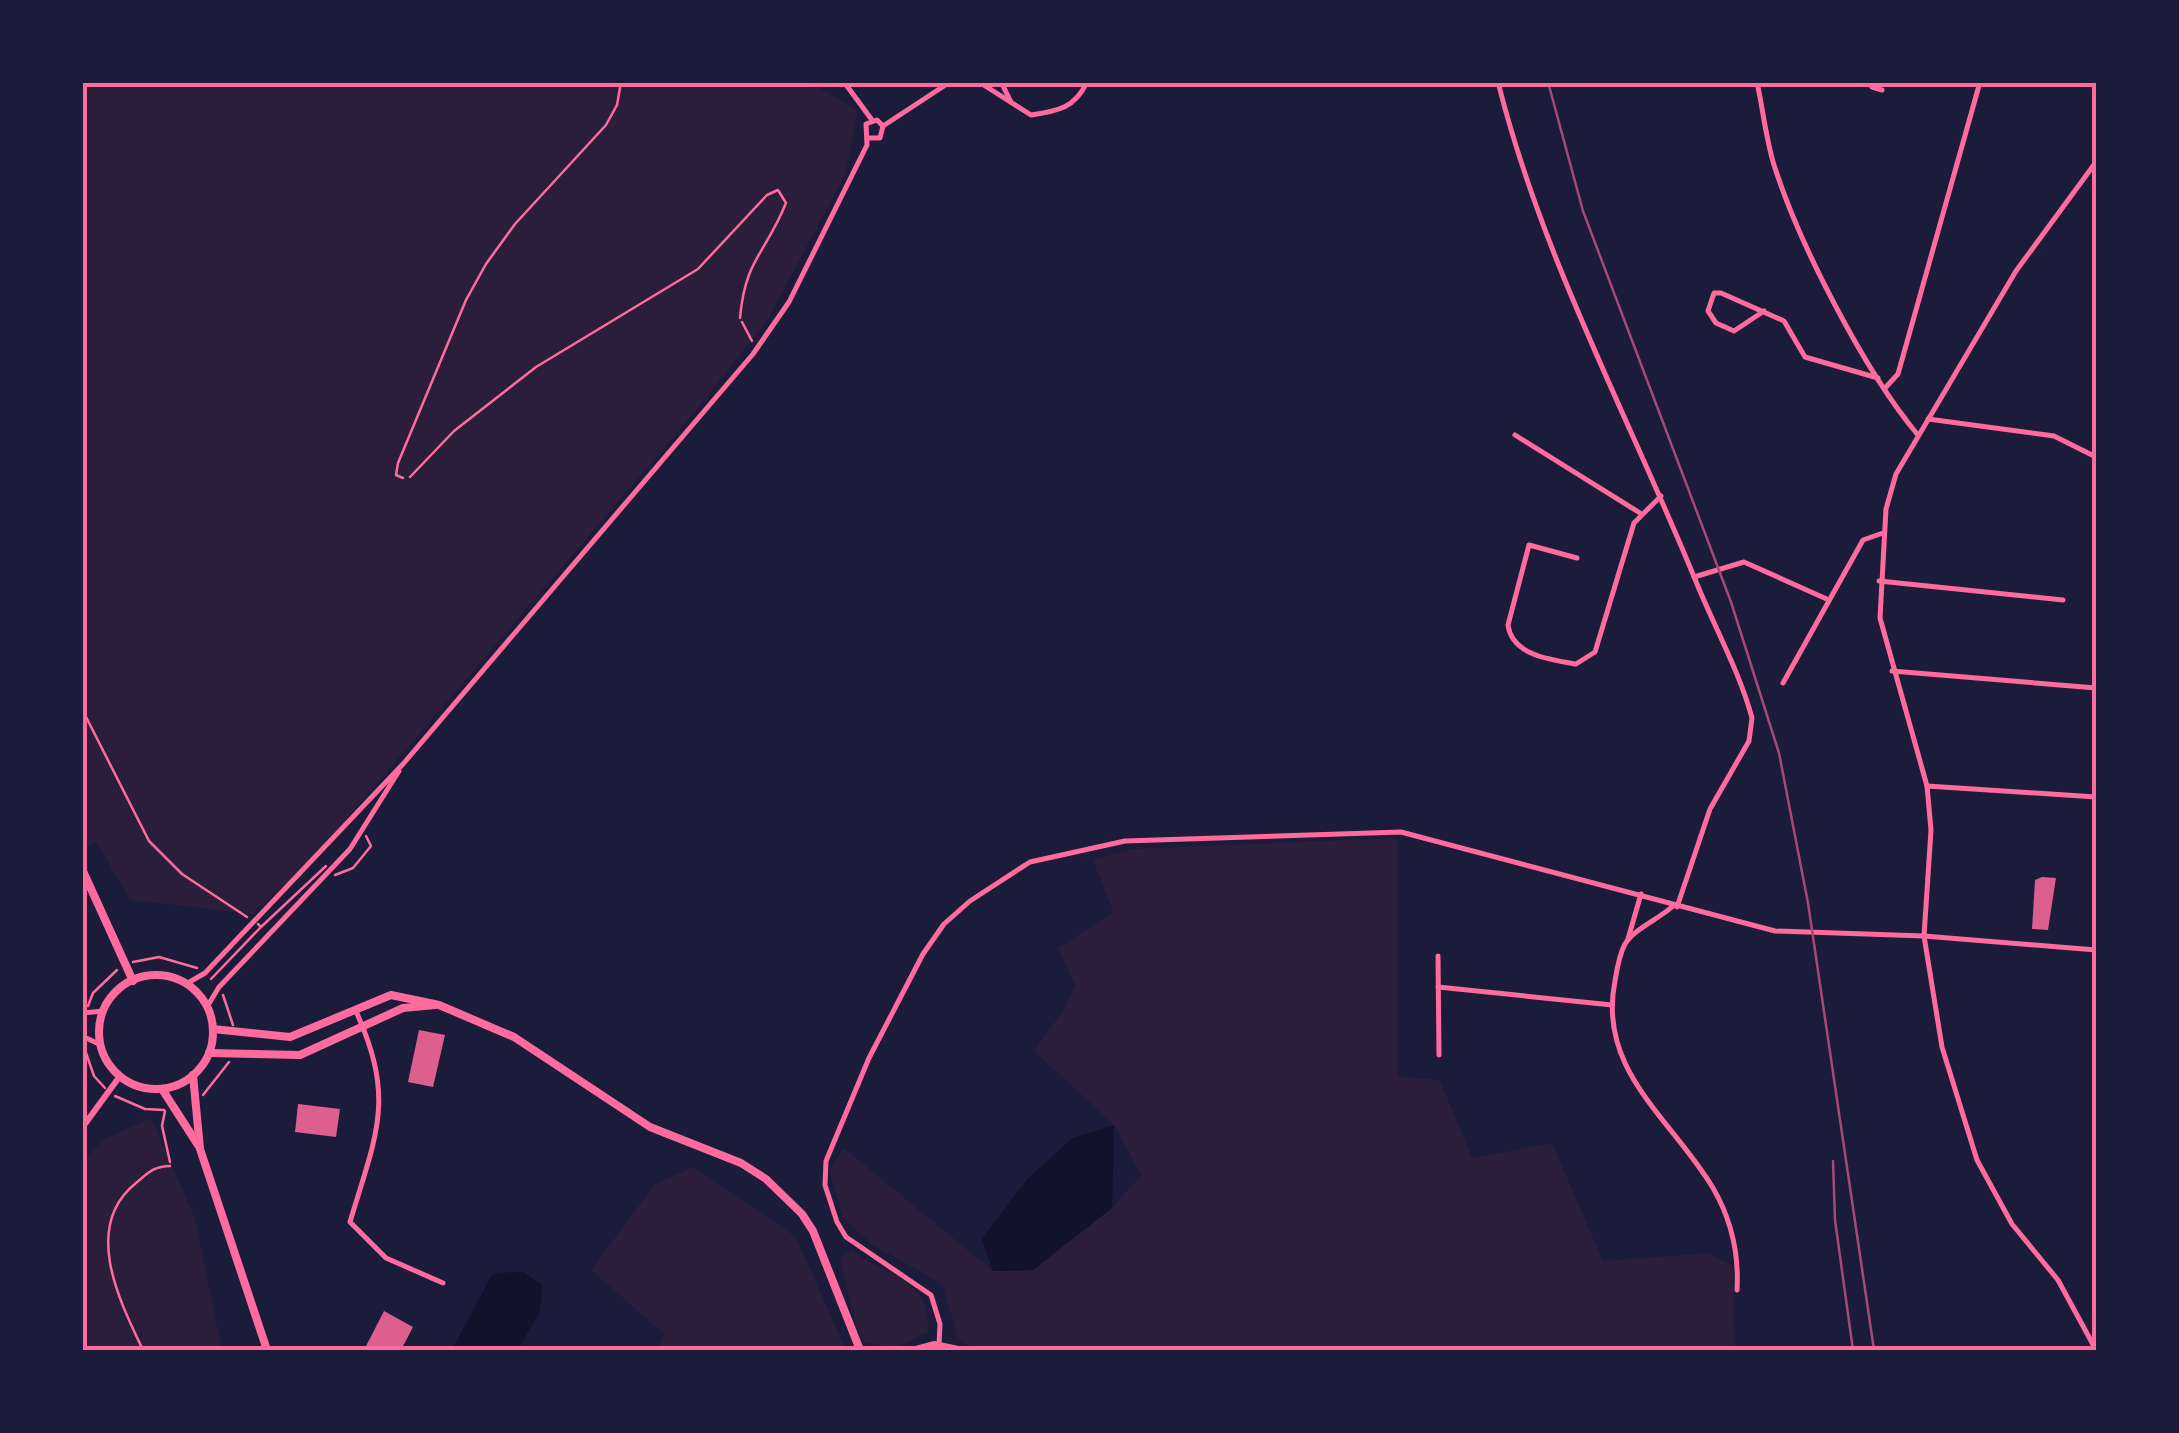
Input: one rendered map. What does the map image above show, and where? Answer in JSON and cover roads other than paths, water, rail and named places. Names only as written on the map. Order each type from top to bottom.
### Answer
[{"type":"main road","points":[[82,870],[133,981]]},
{"type":"main road","points":[[152,975],[186,984],[207,1007],[213,1029],[209,1052],[193,1075],[162,1088],[133,1084],[120,1076],[101,1044],[104,1010],[118,989],[152,975]]},
{"type":"main road","points":[[213,1029],[290,1037],[391,995],[439,1004],[514,1037],[638,1120],[741,1163],[766,1179],[802,1214],[860,1350]]},
{"type":"main road","points":[[209,1052],[300,1055],[402,1008],[439,1004]]},
{"type":"main road","points":[[193,1075],[200,1149],[267,1350]]},
{"type":"main road","points":[[162,1088],[200,1149]]},
{"type":"main road","points":[[915,1350],[939,1345],[958,1350]]},
{"type":"street","points":[[794,82],[807,82]]},
{"type":"street","points":[[844,82],[872,120],[884,126]]},
{"type":"street","points":[[868,138],[880,138],[884,126],[950,82]]},
{"type":"street","points":[[980,82],[1032,115],[1062,110],[1080,98],[1087,82]]},
{"type":"street","points":[[1001,82],[1014,107]]},
{"type":"street","points":[[1498,82],[1524,181],[1550,248],[1661,496],[1753,724],[1750,741],[1710,809],[1674,907],[1628,940]]},
{"type":"street","points":[[1757,82],[1773,162],[1784,192],[1850,330],[1918,435]]},
{"type":"street","points":[[1874,82],[1872,87],[1882,90]]},
{"type":"street","points":[[1885,388],[1898,374],[1980,82]]},
{"type":"street","points":[[186,984],[205,973],[258,924],[403,764],[758,347],[789,302],[868,138],[865,128],[872,120]]},
{"type":"street","points":[[2096,162],[2016,271],[1896,474],[1883,533],[1879,581],[1880,618],[1892,671],[1926,786],[1931,830],[1924,936],[1942,1047],[1977,1160],[2012,1224],[2058,1280],[2096,1350]]},
{"type":"street","points":[[1764,311],[1734,331],[1716,323],[1708,311],[1714,293],[1764,311],[1788,325],[1796,349],[1805,357],[1878,378]]},
{"type":"street","points":[[1928,419],[2054,436],[2096,457]]},
{"type":"street","points":[[1515,434],[1640,513]]},
{"type":"street","points":[[1576,558],[1529,544],[1508,625],[1510,637],[1522,649],[1576,664],[1596,652],[1630,533],[1640,513],[1661,496]]},
{"type":"street","points":[[1783,683],[1863,540],[1883,533]]},
{"type":"street","points":[[1694,577],[1731,563],[1750,564],[1829,600]]},
{"type":"street","points":[[1879,581],[2063,600]]},
{"type":"street","points":[[1892,671],[2096,688]]},
{"type":"street","points":[[207,1007],[218,987],[340,860],[403,764]]},
{"type":"street","points":[[1926,786],[2096,796]]},
{"type":"street","points":[[939,1345],[940,1324],[930,1294],[846,1237],[825,1185],[826,1161],[869,1058],[923,954],[944,924],[970,901],[1030,862],[1081,848],[1125,842],[1401,832],[1640,894],[1674,907],[1791,933],[1924,936],[2096,950]]},
{"type":"street","points":[[1640,894],[1612,1005],[1628,1074],[1718,1196],[1738,1261],[1737,1290]]},
{"type":"street","points":[[1438,956],[1439,1055]]},
{"type":"street","points":[[1438,987],[1612,1005]]},
{"type":"street","points":[[84,1013],[104,1010]]},
{"type":"street","points":[[355,1010],[379,1070],[380,1111],[350,1222],[386,1258],[443,1283]]},
{"type":"street","points":[[82,1038],[101,1044]]},
{"type":"street","points":[[82,1128],[120,1076]]},
{"type":"lane","points":[[410,477],[454,430],[536,367],[698,269],[767,196],[778,190],[786,204],[774,232],[751,262],[743,284],[740,318]]},
{"type":"lane","points":[[143,1350],[120,1302],[107,1250],[109,1221],[125,1192],[156,1166],[170,1166]]},
{"type":"railway","points":[[1548,82],[1583,211],[1731,602],[1779,753],[1808,903],[1874,1350]]},
{"type":"railway","points":[[1833,1161],[1835,1220],[1853,1350]]}]
